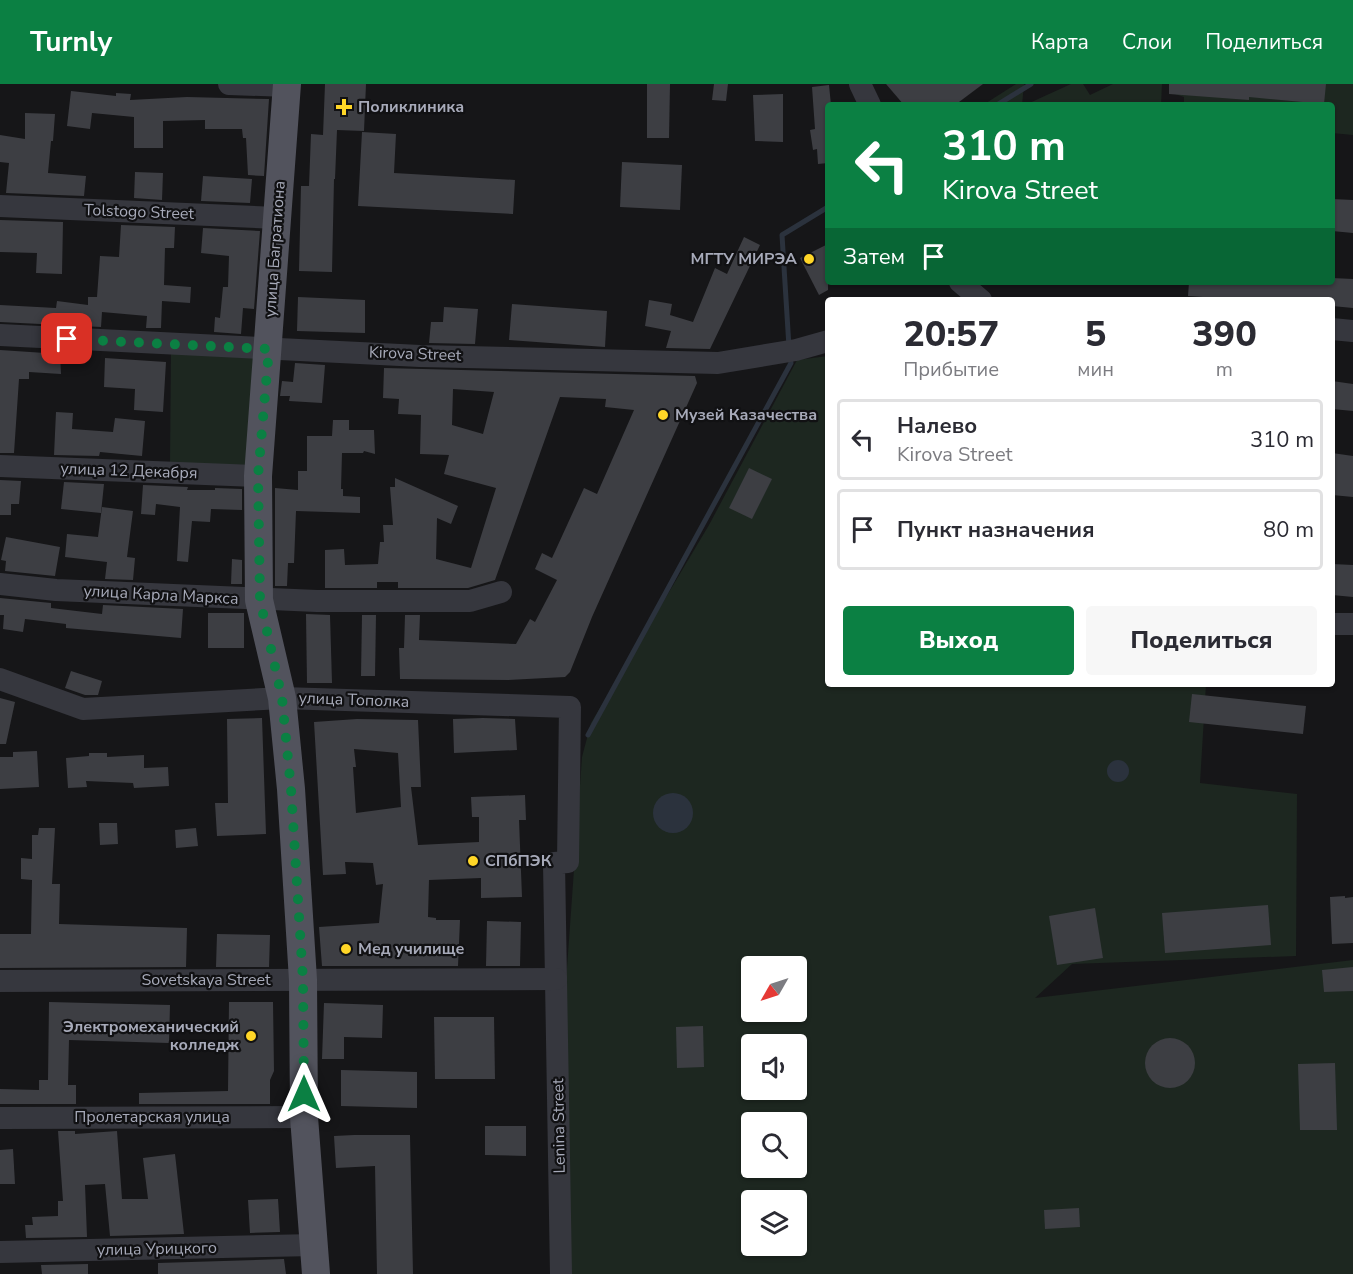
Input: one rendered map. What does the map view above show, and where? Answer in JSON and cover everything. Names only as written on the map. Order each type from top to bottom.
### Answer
[{"type":"main road","name":"улица Багратиона","points":[[287,85],[258,476],[260,600],[282,698],[291,789],[303,980],[304,1117],[316,1274]]},
{"type":"street","points":[[229,84],[287,85]]},
{"type":"street","points":[[860,84],[869,102]]},
{"type":"street","name":"Tolstogo Street","points":[[0,206],[277,218]]},
{"type":"street","points":[[964,285],[978,297]]},
{"type":"street","points":[[1335,329],[1353,331]]},
{"type":"street","name":"Kirova Street","points":[[0,335],[420,356],[718,363],[796,350],[825,342]]},
{"type":"street","name":"улица 12 Декабря","points":[[0,466],[258,476]]},
{"type":"street","name":"улица Карла Маркса","points":[[0,584],[56,590],[260,600],[470,601],[501,592]]},
{"type":"street","points":[[1335,624],[1353,624]]},
{"type":"street","name":"улица Тополка","points":[[0,679],[83,709],[282,698],[570,707]]},
{"type":"street","name":"Lenina Street","points":[[561,1274],[554,863],[568,862],[570,707]]},
{"type":"street","name":"Sovetskaya Street","points":[[0,981],[556,979]]},
{"type":"street","name":"Пролетарская улица","points":[[0,1118],[304,1117]]},
{"type":"street","name":"улица Урицкого","points":[[0,1252],[315,1245]]},
{"type":"shaded area","points":[[1016,84],[1024,84],[1022,102],[988,102]]},
{"type":"shaded area","points":[[1071,84],[1083,84],[1090,95],[1113,84],[1162,84],[1161,102],[1032,102]]},
{"type":"shaded area","points":[[1173,84],[1353,84],[1353,135],[1335,133],[1335,102],[1184,102],[1184,97],[1172,93]]},
{"type":"shaded area","points":[[171,353],[253,354],[251,465],[170,464]]},
{"type":"shaded area","points":[[825,356],[825,687],[1206,687],[1200,783],[1297,794],[1296,956],[1072,964],[1035,998],[1353,960],[1353,1274],[568,1274],[564,1010],[582,757],[591,723],[709,525],[797,360]]},
{"type":"shaded area","points":[[1118,760],[1126,763],[1129,771],[1126,779],[1118,782],[1110,779],[1107,771],[1110,763]]},
{"type":"shaded area","points":[[673,793],[681,794],[687,799],[692,805],[692,821],[687,827],[681,832],[673,833],[665,832],[659,827],[654,821],[653,813],[654,805],[659,799],[665,794]]},
{"type":"building","points":[[325,84],[366,84],[364,131],[337,130],[332,272],[299,271],[301,186],[309,186],[311,134],[323,135]]},
{"type":"building","points":[[647,84],[670,84],[669,138],[647,138]]},
{"type":"building","points":[[714,84],[728,84],[726,101],[712,100]]},
{"type":"building","points":[[886,84],[983,84],[959,102],[901,102]]},
{"type":"building","points":[[1169,84],[1326,84],[1324,102],[1249,97],[1249,100],[1169,94]]},
{"type":"building","points":[[829,85],[831,102],[825,102],[825,163],[818,164],[817,149],[813,150],[810,130],[815,129],[812,87]]},
{"type":"building","points":[[71,91],[116,96],[116,93],[131,94],[130,100],[187,97],[269,99],[264,176],[248,175],[246,138],[243,138],[242,129],[205,129],[205,120],[163,121],[163,148],[134,148],[134,117],[92,113],[90,129],[67,126]]},
{"type":"building","points":[[783,94],[783,142],[755,141],[753,95]]},
{"type":"building","points":[[25,113],[55,114],[48,173],[86,176],[84,196],[6,193],[9,163],[0,162],[0,135],[25,139]]},
{"type":"building","points":[[362,132],[396,134],[394,173],[515,180],[513,214],[358,206]]},
{"type":"building","points":[[622,162],[682,165],[680,210],[620,207]]},
{"type":"building","points":[[135,172],[163,173],[162,200],[134,198]]},
{"type":"building","points":[[203,176],[252,179],[250,203],[201,201]]},
{"type":"building","points":[[1335,199],[1353,200],[1353,233],[1335,231]]},
{"type":"building","points":[[0,220],[63,222],[62,274],[36,273],[37,253],[0,252]]},
{"type":"building","points":[[121,225],[175,227],[174,248],[165,248],[164,285],[191,287],[190,303],[162,301],[161,328],[146,328],[147,316],[102,312],[101,327],[0,322],[0,305],[56,308],[57,301],[88,305],[88,297],[97,297],[100,256],[119,257]]},
{"type":"building","points":[[203,228],[260,231],[254,309],[243,308],[241,334],[214,332],[215,317],[220,318],[223,287],[228,287],[229,256],[201,253]]},
{"type":"building","points":[[744,237],[760,245],[710,349],[666,348],[671,331],[645,326],[649,300],[672,304],[670,315],[693,322],[715,268],[727,274]]},
{"type":"building","points":[[825,246],[825,285],[828,285],[828,290],[819,295],[800,258]]},
{"type":"building","points":[[1335,278],[1353,279],[1353,308],[1335,306],[1335,297],[1188,296],[1189,285],[1335,285]]},
{"type":"building","points":[[298,297],[365,300],[365,333],[297,331]]},
{"type":"building","points":[[512,304],[607,311],[605,347],[509,340]]},
{"type":"building","points":[[444,307],[478,309],[475,344],[429,343],[431,322],[443,322]]},
{"type":"building","points":[[0,350],[60,354],[61,374],[29,372],[29,379],[19,379],[14,453],[0,453]]},
{"type":"building","points":[[105,358],[166,362],[163,412],[134,410],[135,389],[104,387]]},
{"type":"building","points":[[295,363],[325,365],[322,403],[289,401],[290,396],[280,396],[282,381],[293,382]]},
{"type":"building","points":[[384,368],[695,376],[697,383],[592,617],[570,672],[565,677],[508,680],[400,679],[399,648],[404,648],[405,615],[420,615],[419,640],[516,644],[530,619],[535,622],[557,580],[535,569],[542,553],[552,558],[584,488],[597,494],[634,410],[605,407],[606,399],[560,397],[495,580],[468,588],[398,588],[398,582],[377,582],[377,588],[325,588],[325,550],[344,549],[345,565],[378,564],[380,542],[384,542],[383,525],[393,525],[390,487],[395,487],[395,478],[458,506],[451,524],[437,518],[436,559],[471,568],[496,488],[444,474],[449,455],[420,454],[421,415],[398,414],[399,399],[383,398]],"holes":[[[453,389],[494,392],[483,434],[452,425]]]},
{"type":"building","points":[[1335,381],[1353,384],[1353,411],[1335,409]]},
{"type":"building","points":[[56,412],[73,413],[72,429],[113,432],[115,418],[145,421],[142,456],[100,452],[99,456],[54,455]]},
{"type":"building","points":[[333,420],[349,420],[349,430],[374,430],[375,454],[364,451],[363,453],[342,453],[341,489],[343,489],[343,496],[360,497],[360,513],[296,511],[294,563],[288,563],[287,586],[275,586],[275,488],[298,490],[298,471],[307,471],[307,436],[332,436]]},
{"type":"building","points":[[1335,453],[1353,456],[1353,497],[1335,495]]},
{"type":"building","points":[[749,468],[772,479],[752,519],[729,508]]},
{"type":"building","points":[[0,480],[21,481],[19,504],[11,504],[11,515],[0,515]]},
{"type":"building","points":[[64,482],[104,484],[101,513],[61,509]]},
{"type":"building","points":[[143,485],[188,487],[187,490],[242,489],[242,510],[211,509],[210,522],[192,521],[188,562],[177,561],[180,507],[156,504],[155,515],[141,514]]},
{"type":"building","points":[[102,507],[133,511],[127,557],[135,558],[133,580],[105,579],[107,562],[65,557],[67,534],[98,537]]},
{"type":"building","points":[[6,537],[60,547],[55,576],[5,571],[6,561],[1,560]]},
{"type":"building","points":[[232,559],[242,560],[242,584],[231,584]]},
{"type":"building","points":[[1335,564],[1353,565],[1353,597],[1335,595]]},
{"type":"building","points":[[0,598],[51,603],[51,608],[102,614],[103,605],[183,609],[181,638],[66,628],[66,624],[25,619],[23,632],[3,629],[4,615],[0,615]]},
{"type":"building","points":[[208,613],[244,613],[244,648],[208,648]]},
{"type":"building","points":[[306,614],[330,615],[332,683],[307,683]]},
{"type":"building","points":[[362,615],[376,615],[375,676],[361,676]]},
{"type":"building","points":[[71,671],[102,681],[98,695],[85,695],[65,688]]},
{"type":"building","points":[[1192,694],[1306,706],[1303,734],[1189,722]]},
{"type":"building","points":[[0,698],[15,702],[6,744],[0,744]]},
{"type":"building","points":[[262,718],[266,834],[217,836],[215,803],[228,803],[227,719]]},
{"type":"building","points":[[357,719],[418,720],[421,787],[411,787],[418,845],[479,842],[479,817],[472,817],[471,797],[525,795],[526,820],[519,820],[522,897],[481,898],[481,878],[429,880],[428,917],[436,918],[436,920],[460,920],[458,966],[322,966],[319,927],[379,923],[383,884],[376,885],[373,863],[345,862],[346,874],[323,875],[314,722]],"holes":[[[354,749],[398,753],[401,807],[356,813]]]},
{"type":"building","points":[[453,719],[515,719],[517,750],[454,753]]},
{"type":"building","points":[[37,751],[39,787],[0,789],[0,757],[13,757],[13,752]]},
{"type":"building","points":[[89,753],[107,753],[107,757],[144,755],[144,768],[168,767],[169,786],[134,788],[133,783],[86,781],[87,787],[68,788],[66,758],[89,756]]},
{"type":"building","points":[[99,823],[117,823],[118,844],[100,845]]},
{"type":"building","points":[[39,828],[55,828],[52,884],[60,884],[59,924],[187,928],[186,967],[0,968],[0,934],[31,934],[32,880],[21,879],[21,858],[32,859],[32,835],[38,835]]},
{"type":"building","points":[[196,828],[198,846],[176,848],[175,830]]},
{"type":"building","points":[[1345,896],[1345,898],[1353,897],[1353,943],[1332,944],[1330,897]]},
{"type":"building","points":[[1268,905],[1271,945],[1165,953],[1162,913]]},
{"type":"building","points":[[1095,908],[1103,958],[1057,965],[1049,916]]},
{"type":"building","points":[[487,921],[521,922],[520,966],[486,966]]},
{"type":"building","points":[[217,934],[270,935],[269,967],[216,967]]},
{"type":"building","points":[[1353,967],[1353,991],[1324,992],[1322,970]]},
{"type":"building","points":[[49,1002],[170,1005],[169,1043],[69,1040],[68,1085],[76,1085],[76,1104],[0,1104],[0,1089],[39,1090],[39,1080],[48,1080]]},
{"type":"building","name":"Электромеханический колледж","points":[[229,1002],[273,1002],[274,1071],[270,1080],[270,1104],[139,1104],[139,1093],[228,1091]]},
{"type":"building","points":[[324,1003],[383,1005],[382,1038],[344,1037],[344,1059],[322,1059]]},
{"type":"building","points":[[434,1017],[494,1017],[495,1079],[435,1079]]},
{"type":"building","points":[[703,1026],[704,1067],[677,1068],[676,1027]]},
{"type":"building","points":[[1170,1038],[1188,1045],[1195,1063],[1188,1081],[1170,1088],[1152,1081],[1145,1063],[1152,1045]]},
{"type":"building","points":[[1335,1063],[1337,1130],[1300,1130],[1298,1064]]},
{"type":"building","points":[[341,1070],[417,1072],[417,1108],[341,1106]]},
{"type":"building","points":[[485,1126],[526,1126],[526,1156],[485,1155]]},
{"type":"building","points":[[58,1131],[75,1131],[75,1134],[117,1131],[122,1199],[148,1199],[143,1158],[175,1154],[184,1234],[110,1236],[105,1184],[85,1185],[87,1237],[26,1238],[25,1225],[33,1225],[32,1217],[58,1216],[58,1201],[63,1201]]},
{"type":"building","points":[[410,1135],[413,1274],[377,1274],[375,1166],[336,1168],[334,1136]]},
{"type":"building","points":[[13,1149],[15,1184],[0,1184],[0,1150]]},
{"type":"building","points":[[278,1199],[280,1232],[250,1233],[248,1200]]},
{"type":"building","points":[[1079,1208],[1080,1227],[1045,1229],[1044,1210]]},
{"type":"building","points":[[284,1259],[286,1274],[158,1274],[158,1263]]},
{"type":"building","points":[[88,1264],[88,1274],[42,1274],[41,1265]]},
{"type":"waterway","points":[[1002,102],[1031,84]]},
{"type":"waterway","points":[[789,347],[782,235],[825,209]]},
{"type":"waterway","points":[[588,735],[791,363],[790,356]]},
{"type":"place","name":"Поликлиника","points":[[344,107]]},
{"type":"place","name":"МГТУ МИРЭА","points":[[809,259]]},
{"type":"place","name":"Музей Казачества","points":[[663,415]]},
{"type":"place","name":"СПбПЭК","points":[[473,861]]},
{"type":"place","name":"Мед училище","points":[[346,949]]},
{"type":"place","name":"Электромеханический колледж","points":[[251,1036]]},
{"type":"route","points":[[67,339],[269,349],[258,476],[260,600],[282,698],[291,789],[303,980],[304,1094]]}]
